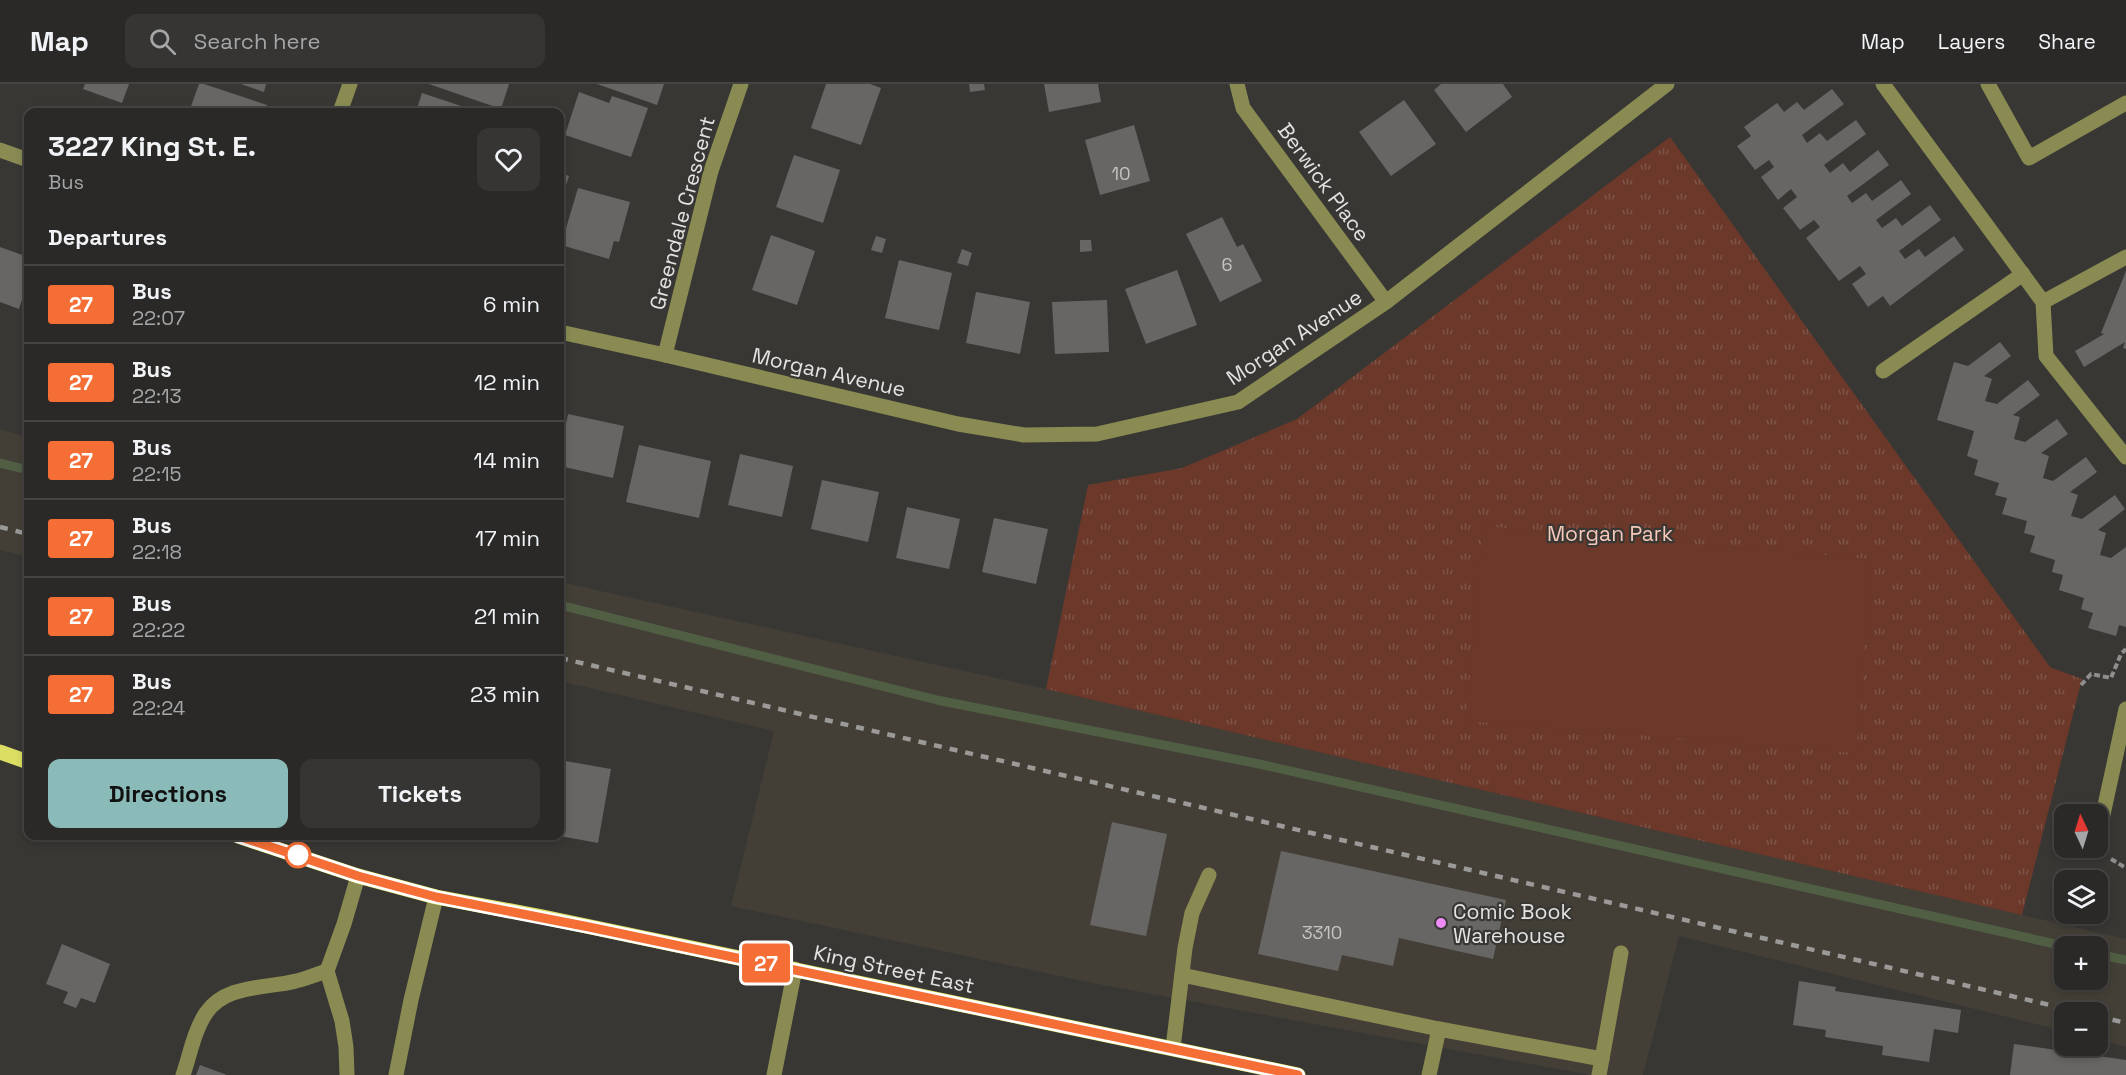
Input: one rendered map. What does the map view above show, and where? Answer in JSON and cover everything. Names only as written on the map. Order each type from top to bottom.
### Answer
[{"type":"main road","points":[[0,752],[24,761]]},
{"type":"main road","name":"King Street East","points":[[250,840],[358,876],[436,897],[795,969],[1298,1075]]},
{"type":"street","points":[[341,108],[350,84]]},
{"type":"street","name":"Greendale Crescent","points":[[665,355],[711,171],[741,84]]},
{"type":"street","name":"Berwick Place","points":[[1237,84],[1243,108],[1386,302]]},
{"type":"street","points":[[1883,84],[2043,302],[2046,356],[2126,457]]},
{"type":"street","points":[[1988,84],[2029,158],[2126,103]]},
{"type":"street","name":"Morgan Avenue","points":[[564,333],[958,424],[1024,435],[1097,434],[1238,402],[1386,302],[1658,87]]},
{"type":"street","points":[[0,150],[24,159]]},
{"type":"street","points":[[2043,302],[2126,257]]},
{"type":"street","points":[[1883,371],[2023,274]]},
{"type":"street","points":[[2105,804],[2126,709]]},
{"type":"street","points":[[1173,1048],[1185,948],[1192,913],[1209,875]]},
{"type":"street","points":[[347,1075],[342,1021],[327,971],[358,876]]},
{"type":"street","points":[[396,1075],[411,1000],[436,897]]},
{"type":"street","points":[[1599,1075],[1621,953]]},
{"type":"street","points":[[774,1075],[795,969]]},
{"type":"street","points":[[183,1075],[200,1024],[214,1004],[228,994],[296,981],[327,971]]},
{"type":"street","points":[[1182,975],[1439,1029],[1602,1059]]},
{"type":"street","points":[[1429,1075],[1439,1029]]},
{"type":"path","points":[[2081,685],[2091,674],[2111,678],[2121,654],[2126,649]]},
{"type":"shaded area","points":[[0,429],[24,437],[24,556],[0,550]]},
{"type":"shaded area","points":[[564,583],[1046,689],[2126,939],[2126,1047],[2108,1042],[2108,1002],[2054,1002],[2054,1029],[1679,936],[1643,1075],[1590,1075],[1092,983],[731,906],[774,731],[564,682]]},
{"type":"green space","name":"Morgan Park","points":[[1670,137],[2050,667],[2082,679],[2022,915],[1046,689],[1088,485],[1182,468],[1297,419]]},
{"type":"green space","points":[[1483,526],[1872,559],[1856,753],[1466,721]]},
{"type":"building","points":[[85,84],[129,84],[122,103],[83,89]]},
{"type":"building","points":[[199,84],[267,105],[266,108],[190,108]]},
{"type":"building","points":[[241,84],[266,84],[264,92]]},
{"type":"building","points":[[429,84],[509,84],[501,108]]},
{"type":"building","points":[[597,84],[664,84],[657,105]]},
{"type":"building","points":[[826,84],[870,84],[881,88],[861,145],[811,128]]},
{"type":"building","points":[[969,84],[984,84],[985,90],[970,92]]},
{"type":"building","points":[[1044,84],[1098,84],[1101,102],[1049,112]]},
{"type":"building","points":[[1441,84],[1503,84],[1512,97],[1466,132],[1434,90]]},
{"type":"building","points":[[1832,89],[1844,104],[1802,135],[1807,143],[1820,133],[1827,141],[1856,120],[1866,134],[1824,165],[1830,173],[1843,163],[1850,172],[1878,150],[1889,165],[1847,196],[1852,203],[1866,193],[1872,201],[1901,180],[1911,194],[1876,220],[1882,228],[1896,218],[1902,226],[1930,205],[1941,220],[1899,251],[1905,259],[1919,249],[1925,257],[1954,236],[1964,250],[1890,306],[1883,296],[1868,307],[1852,284],[1866,274],[1860,266],[1839,281],[1806,238],[1820,227],[1814,220],[1800,230],[1783,208],[1797,197],[1791,189],[1778,200],[1761,177],[1774,167],[1769,160],[1755,170],[1737,146],[1751,136],[1744,127],[1777,103],[1784,112],[1797,102],[1804,110]]},
{"type":"building","points":[[579,92],[609,103],[612,96],[648,108],[631,157],[565,135]]},
{"type":"building","points":[[422,93],[467,108],[417,108]]},
{"type":"building","points":[[1404,100],[1436,144],[1391,176],[1359,132]]},
{"type":"building","points":[[1134,125],[1150,181],[1100,195],[1085,140]]},
{"type":"building","points":[[794,155],[840,170],[823,223],[776,207]]},
{"type":"building","points":[[564,174],[569,176],[564,191]]},
{"type":"building","points":[[578,188],[630,202],[619,242],[614,241],[609,259],[564,246],[564,235]]},
{"type":"building","points":[[1222,217],[1237,247],[1243,244],[1262,281],[1220,302],[1186,234]]},
{"type":"building","points":[[771,235],[815,251],[797,305],[752,290]]},
{"type":"building","points":[[876,236],[886,239],[882,253],[871,250]]},
{"type":"building","points":[[1080,240],[1091,240],[1092,251],[1080,252]]},
{"type":"building","points":[[0,247],[24,256],[24,293],[19,309],[0,302]]},
{"type":"building","points":[[962,249],[972,253],[968,266],[957,263]]},
{"type":"building","points":[[899,260],[952,273],[939,330],[885,318]]},
{"type":"building","points":[[1177,270],[1197,325],[1146,344],[1125,289]]},
{"type":"building","points":[[2126,271],[2126,349],[2123,348],[2125,342],[2084,367],[2075,351],[2104,334],[2101,333]]},
{"type":"building","points":[[976,292],[1030,302],[1020,354],[966,343]]},
{"type":"building","points":[[1107,300],[1109,352],[1055,354],[1052,302]]},
{"type":"building","points":[[2000,342],[2011,356],[1984,376],[1992,379],[1985,401],[1997,404],[2028,380],[2040,395],[2013,415],[2020,417],[2014,439],[2025,442],[2057,419],[2068,434],[2041,453],[2049,456],[2043,478],[2053,481],[2086,457],[2097,472],[2070,492],[2078,495],[2071,516],[2082,519],[2115,495],[2125,509],[2098,530],[2106,533],[2100,555],[2111,558],[2126,547],[2126,627],[2119,625],[2116,636],[2088,628],[2093,613],[2081,609],[2084,598],[2059,590],[2063,575],[2052,572],[2055,560],[2030,552],[2035,536],[2024,533],[2027,521],[2002,514],[2007,498],[1995,495],[1999,483],[1974,475],[1978,460],[1967,456],[1974,431],[1937,420],[1954,362],[1968,366]]},
{"type":"building","points":[[568,414],[624,426],[613,478],[564,467],[564,433]]},
{"type":"building","points":[[639,445],[711,461],[699,518],[626,502]]},
{"type":"building","points":[[740,454],[793,466],[782,517],[728,505]]},
{"type":"building","points":[[822,480],[879,492],[868,542],[811,529]]},
{"type":"building","points":[[907,507],[960,519],[949,569],[896,558]]},
{"type":"building","points":[[994,518],[1048,529],[1036,584],[982,572]]},
{"type":"building","points":[[564,761],[611,769],[598,843],[564,837]]},
{"type":"building","points":[[1112,822],[1167,834],[1146,936],[1090,925]]},
{"type":"building","points":[[1281,851],[1506,900],[1493,959],[1399,938],[1393,966],[1342,955],[1338,971],[1258,954]]},
{"type":"building","points":[[62,944],[110,964],[95,1003],[81,998],[76,1008],[63,1003],[68,992],[46,984]]},
{"type":"building","points":[[1799,981],[1836,987],[1835,991],[1961,1010],[1958,1033],[1934,1029],[1929,1062],[1882,1055],[1883,1046],[1825,1037],[1826,1030],[1793,1025]]},
{"type":"building","points":[[2014,1044],[2054,1050],[2054,1056],[2098,1056],[2126,1060],[2126,1075],[2010,1075]]},
{"type":"building","points":[[200,1065],[227,1075],[196,1075]]},
{"type":"waterway","points":[[0,463],[24,469]]},
{"type":"waterway","points":[[564,606],[937,700],[1259,764],[2054,944]]},
{"type":"waterway","points":[[2108,956],[2126,960]]},
{"type":"railway","points":[[0,527],[24,533]]},
{"type":"railway","points":[[564,659],[2054,1006]]},
{"type":"railway","points":[[2108,1019],[2126,1023]]},
{"type":"bus line","name":"27","points":[[250,840],[358,876],[436,897],[772,964],[1298,1075]]},
{"type":"place","name":"Comic Book Warehouse","points":[[1441,923]]}]
